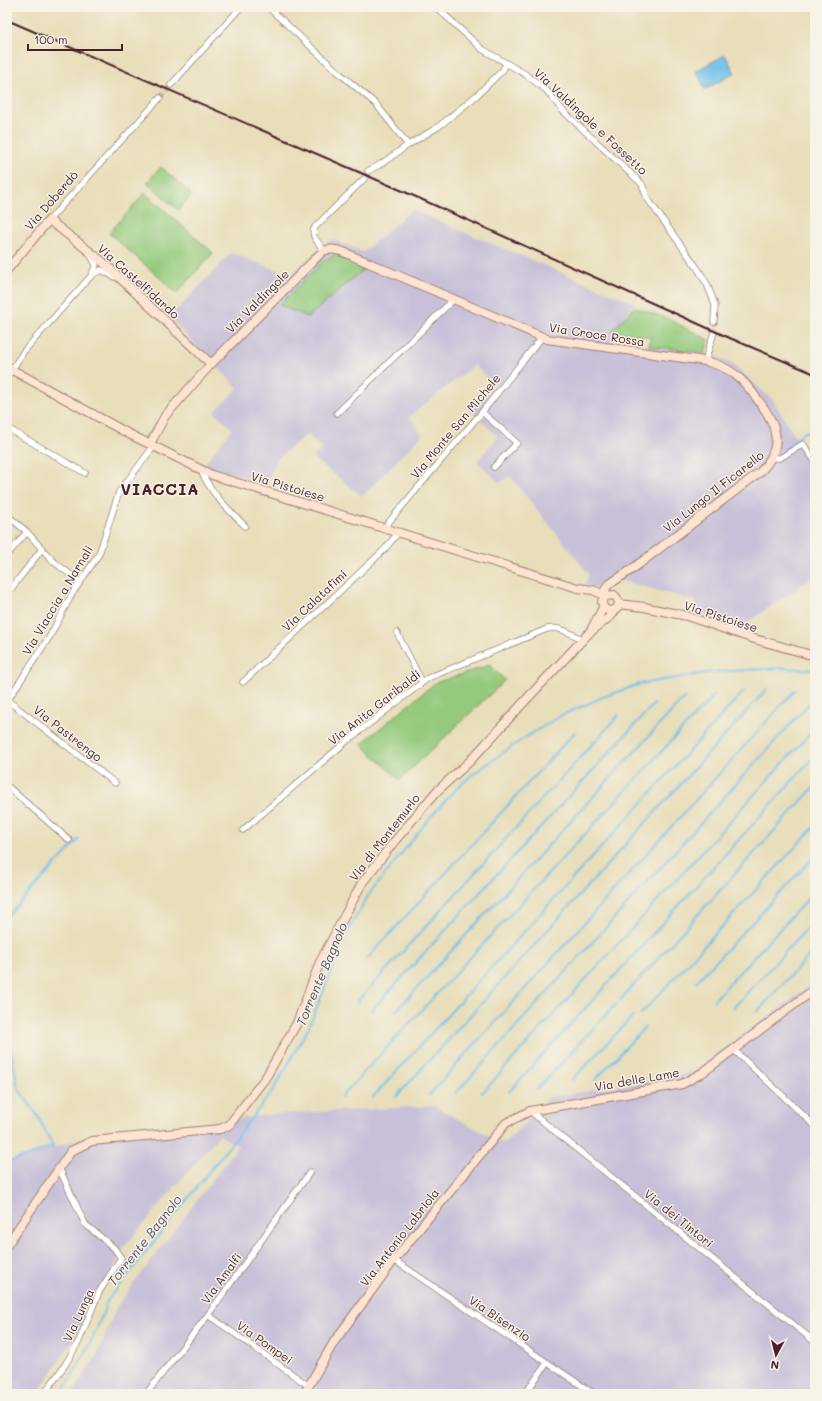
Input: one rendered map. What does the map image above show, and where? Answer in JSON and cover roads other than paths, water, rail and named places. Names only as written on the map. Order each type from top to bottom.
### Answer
[{"type":"street","points":[[171,85],[240,7]]},
{"type":"street","points":[[268,7],[338,72],[376,104],[408,145]]},
{"type":"street","name":"Via Valdingole e Fossetto","points":[[436,7],[482,49],[525,74],[546,90],[563,111],[642,184],[647,198],[698,269],[707,284],[715,306],[714,322]]},
{"type":"street","points":[[368,171],[438,127],[476,96],[502,71],[507,63]]},
{"type":"street","name":"Via Doberdò","points":[[7,270],[49,220],[160,98]]},
{"type":"street","points":[[323,251],[321,245],[312,234],[315,227],[364,179]]},
{"type":"street","name":"Via Castelfidardo","points":[[49,220],[103,262],[212,364]]},
{"type":"street","name":"Via Croce Rossa","points":[[323,251],[330,249],[340,251],[542,337],[572,344],[705,361],[719,365],[736,375],[746,384],[772,420],[776,441],[770,458]]},
{"type":"street","name":"Via Valdingole","points":[[152,445],[165,416],[212,364],[323,251]]},
{"type":"street","points":[[89,252],[96,265],[91,276]]},
{"type":"street","points":[[8,371],[91,276],[99,270],[103,270],[123,282]]},
{"type":"street","points":[[337,413],[454,300]]},
{"type":"street","points":[[705,361],[714,332]]},
{"type":"street","name":"Via Monte San Michele","points":[[384,529],[482,412],[542,337]]},
{"type":"street","name":"Via Pistoiese","points":[[8,371],[212,475],[578,588],[593,590],[606,600],[609,612],[617,607],[644,607],[687,616],[751,638],[815,656]]},
{"type":"street","points":[[482,412],[517,443],[494,467]]},
{"type":"street","points":[[7,428],[85,473]]},
{"type":"street","name":"Via Lungo Il Ficarello","points":[[606,600],[606,588],[760,472],[766,467],[770,458],[780,458],[803,444],[815,461]]},
{"type":"street","name":"Via Viaccia a Narnali","points":[[7,700],[50,636],[72,594],[99,554],[119,492],[152,445]]},
{"type":"street","points":[[202,470],[205,480],[218,498],[245,526]]},
{"type":"street","points":[[7,515],[27,532],[53,561],[80,582]]},
{"type":"street","points":[[7,555],[27,532]]},
{"type":"street","name":"Via Calatafimi","points":[[243,682],[384,550],[398,533]]},
{"type":"street","points":[[7,594],[42,549]]},
{"type":"street","points":[[606,600],[618,600],[617,607]]},
{"type":"street","name":"Via di Montemurlo","points":[[589,633],[606,600]]},
{"type":"street","name":"Via di Montemurlo","points":[[59,1168],[71,1150],[92,1141],[220,1129],[229,1125],[266,1078],[297,1023],[320,962],[362,883],[436,792],[470,761],[589,633],[612,615],[617,607]]},
{"type":"street","name":"Via Anita Garibaldi","points":[[243,830],[348,740],[434,674],[547,629],[552,628],[563,630],[583,640]]},
{"type":"street","points":[[397,634],[422,682]]},
{"type":"street","name":"Via Pastrengo","points":[[7,700],[115,783]]},
{"type":"street","points":[[7,786],[69,840]]},
{"type":"street","name":"Via delle Lame","points":[[530,1111],[572,1102],[676,1086],[688,1082],[815,989]]},
{"type":"street","points":[[733,1049],[815,1126]]},
{"type":"street","name":"Via Antonio Labriola","points":[[304,1394],[334,1342],[394,1260],[502,1126],[519,1115],[530,1111]]},
{"type":"street","name":"Via dei Tintori","points":[[530,1111],[815,1342]]},
{"type":"street","points":[[7,1245],[59,1168]]},
{"type":"street","name":"Via Lunga","points":[[44,1394],[65,1365],[79,1341],[99,1292],[121,1258],[114,1248],[85,1224],[59,1168]]},
{"type":"street","name":"Via Amalfi","points":[[146,1394],[208,1316],[310,1172]]},
{"type":"street","name":"Via Bisenzio","points":[[394,1260],[594,1394]]},
{"type":"street","name":"Via Pompei","points":[[208,1316],[309,1386]]},
{"type":"street","points":[[525,1394],[547,1363]]},
{"type":"water","points":[[725,55],[735,73],[705,89],[696,71]]},
{"type":"waterway","points":[[785,450],[802,434],[815,427]]},
{"type":"waterway","name":"Torrente Bagnolo","points":[[61,1394],[93,1337],[107,1301],[272,1092],[309,1027],[344,938],[368,896],[432,815],[459,786],[473,774],[517,743],[562,715],[603,697],[640,684],[712,672],[783,668],[815,670]]},
{"type":"waterway","points":[[396,1097],[767,689]]},
{"type":"waterway","points":[[429,1095],[795,690]]},
{"type":"waterway","points":[[373,1097],[744,691]]},
{"type":"waterway","points":[[341,1097],[714,695]]},
{"type":"waterway","points":[[456,1093],[815,697]]},
{"type":"waterway","points":[[396,1011],[684,698]]},
{"type":"waterway","points":[[372,1010],[654,704]]},
{"type":"waterway","points":[[357,1002],[619,715]]},
{"type":"waterway","points":[[482,1093],[815,728]]},
{"type":"waterway","points":[[366,960],[575,732]]},
{"type":"waterway","points":[[509,1092],[815,756]]},
{"type":"waterway","points":[[620,1000],[815,786]]},
{"type":"waterway","points":[[641,1014],[815,826]]},
{"type":"waterway","points":[[7,917],[79,839]]},
{"type":"waterway","points":[[696,982],[815,856]]},
{"type":"waterway","points":[[714,1000],[815,891]]},
{"type":"waterway","points":[[733,1008],[815,920]]},
{"type":"waterway","points":[[757,1012],[815,949]]},
{"type":"waterway","points":[[537,1089],[616,1004]]},
{"type":"waterway","points":[[572,1080],[633,1016]]},
{"type":"waterway","points":[[7,1027],[18,1088],[37,1115],[53,1146],[31,1155],[7,1162]]},
{"type":"waterway","points":[[595,1080],[645,1027]]},
{"type":"tunnel","points":[[160,98],[171,85]]},
{"type":"railway","points":[[7,20],[405,192],[732,339],[815,374]]},
{"type":"district","name":"VIACCIA","points":[[160,488]]}]
